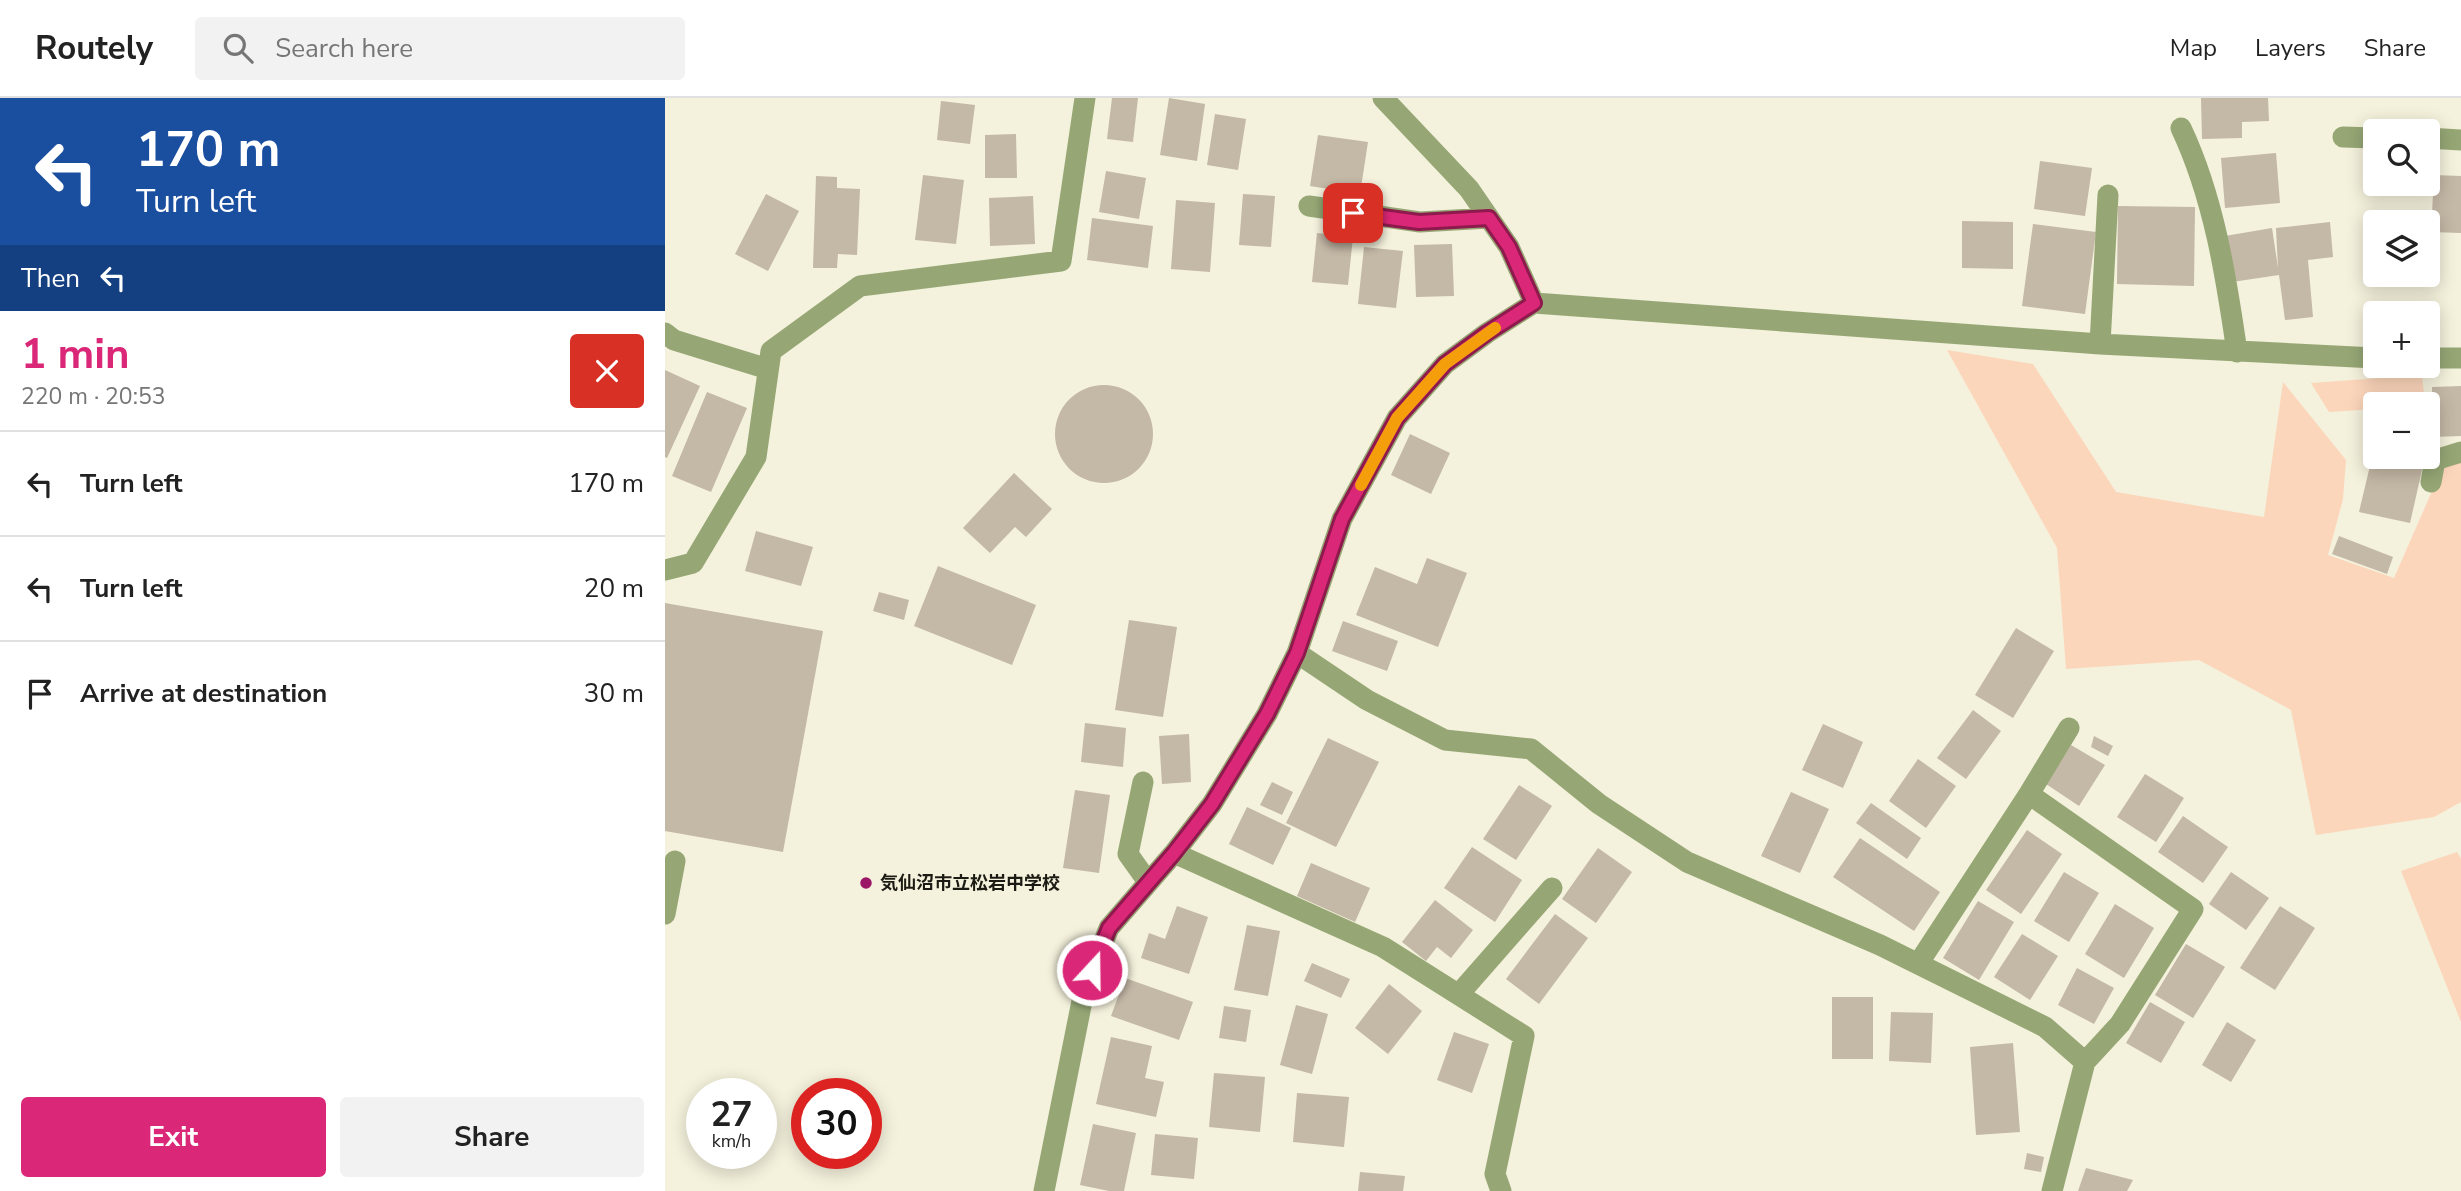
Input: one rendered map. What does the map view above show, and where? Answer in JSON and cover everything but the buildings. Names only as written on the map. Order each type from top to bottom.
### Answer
[{"type":"street","points":[[665,570],[694,563],[756,457],[771,351],[860,286],[1061,261],[1085,98]]},
{"type":"street","points":[[1383,98],[1469,189],[1509,247],[1534,303]]},
{"type":"street","points":[[2181,128],[2195,158],[2214,225],[2227,283],[2237,352]]},
{"type":"street","points":[[2343,137],[2363,138]]},
{"type":"street","points":[[2440,139],[2461,141]]},
{"type":"street","points":[[2100,344],[2108,195]]},
{"type":"street","points":[[1309,206],[1419,222],[1489,218]]},
{"type":"street","points":[[1044,1191],[1084,991],[1109,928],[1174,853],[1219,793],[1267,714],[1297,653],[1342,519],[1397,418],[1445,364],[1534,303],[2100,344],[2363,357]]},
{"type":"street","points":[[665,333],[674,340],[768,369]]},
{"type":"street","points":[[2440,358],[2461,358]]},
{"type":"street","points":[[2431,482],[2435,460],[2461,452]]},
{"type":"street","points":[[1297,653],[1367,700],[1445,740],[1531,750],[1599,804],[1687,862],[1880,945],[2045,1027],[2085,1062]]},
{"type":"street","points":[[1918,964],[2069,728]]},
{"type":"street","points":[[1143,782],[1128,854],[1148,882]]},
{"type":"street","points":[[2029,794],[2193,909],[2120,1024],[2085,1062],[2052,1191]]},
{"type":"street","points":[[1174,853],[1383,947],[1524,1036],[1495,1174],[1501,1191]]},
{"type":"street","points":[[665,914],[675,861]]},
{"type":"street","points":[[1459,995],[1552,888]]},
{"type":"shaded area","points":[[1947,350],[2033,364],[2116,492],[2264,517],[2283,382],[2346,460],[2343,499],[2328,555],[2394,578],[2443,466],[2461,461],[2461,802],[2434,817],[2316,835],[2291,710],[2199,660],[2066,669],[2057,548]]},
{"type":"shaded area","points":[[2422,378],[2424,392],[2363,392],[2363,410],[2329,412],[2311,383]]},
{"type":"shaded area","points":[[2457,852],[2461,859],[2461,1022],[2401,871]]},
{"type":"slow traffic","points":[[1361,485],[1397,418],[1445,364],[1495,328]]},
{"type":"place","name":"気仙沼市立松岩中学校","points":[[866,883]]},
{"type":"route","points":[[1092,970],[1109,928],[1212,804],[1267,714],[1297,653],[1342,519],[1397,418],[1445,364],[1534,303],[1509,247],[1489,218],[1419,222],[1353,213]]}]
